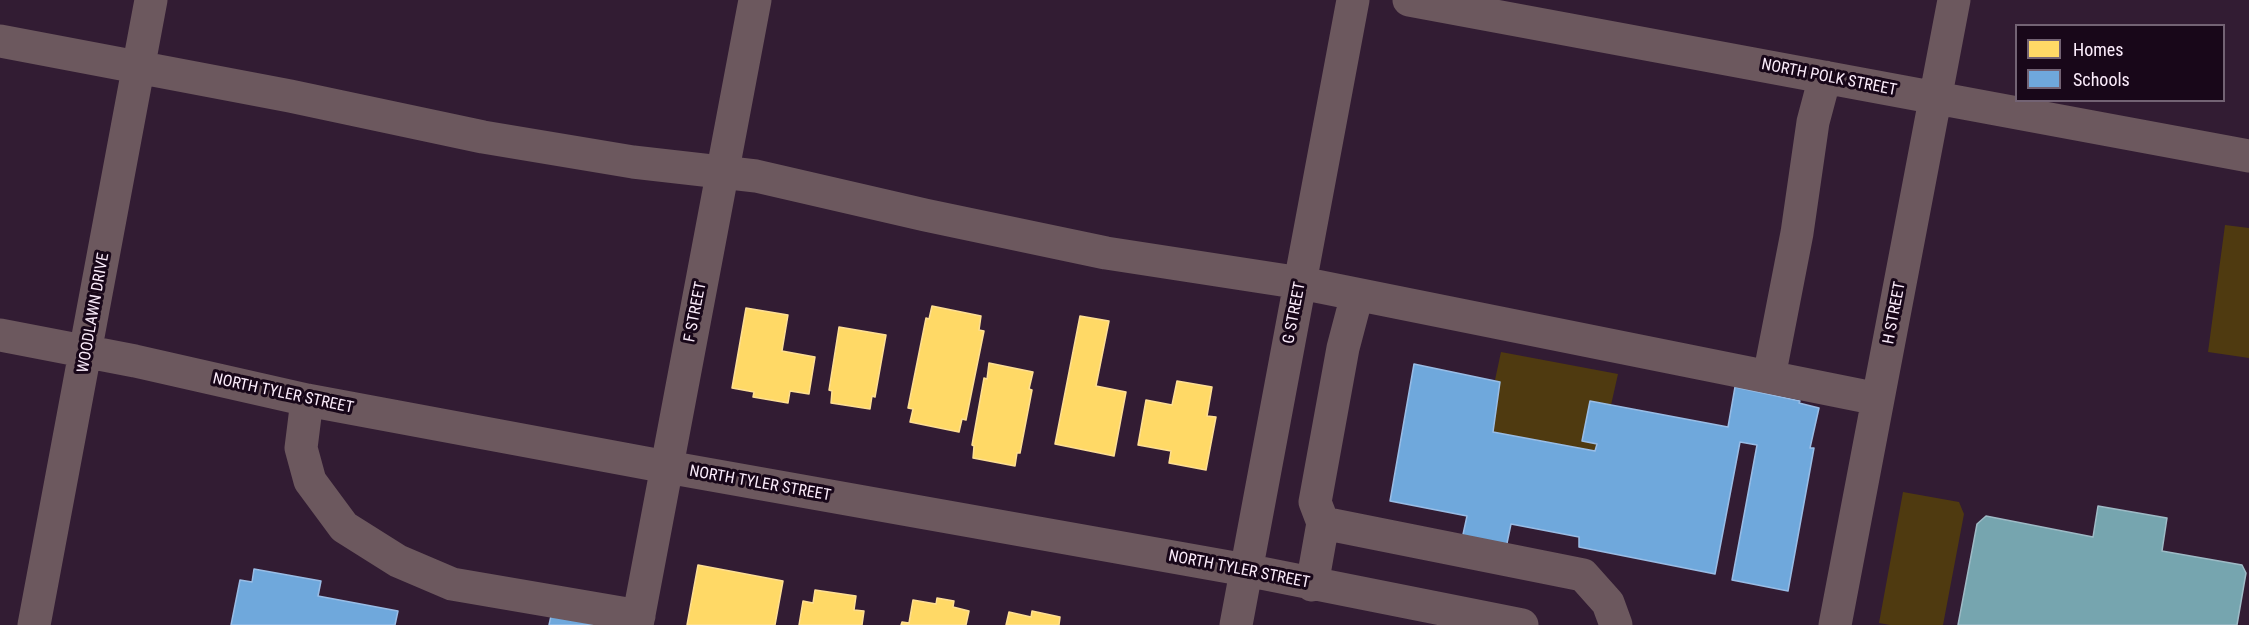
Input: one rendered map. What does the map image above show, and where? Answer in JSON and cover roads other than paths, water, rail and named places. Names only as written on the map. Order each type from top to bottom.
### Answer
[{"type":"street","name":"WOODLAWN DRIVE","points":[[34,625],[87,352],[151,0]]},
{"type":"street","name":"F STREET","points":[[638,620],[755,0]]},
{"type":"street","name":"G STREET","points":[[1236,625],[1353,0]]},
{"type":"street","name":"NORTH POLK STREET","points":[[1409,0],[2249,156]]},
{"type":"street","name":"H STREET","points":[[1835,625],[1954,0]]},
{"type":"street","points":[[0,41],[290,96],[483,137],[633,162],[756,176],[1106,253],[1301,283],[1878,399]]},
{"type":"street","points":[[1769,377],[1797,232],[1813,122],[1825,77]]},
{"type":"street","points":[[1312,585],[1323,523],[1315,502],[1343,348],[1357,295]]},
{"type":"street","name":"NORTH TYLER STREET","points":[[0,335],[306,400],[1246,570],[1312,585],[1522,625]]},
{"type":"street","points":[[306,400],[301,448],[310,481],[344,527],[398,561],[452,584],[638,620]]},
{"type":"street","points":[[1323,523],[1583,575],[1608,603],[1617,625]]}]
